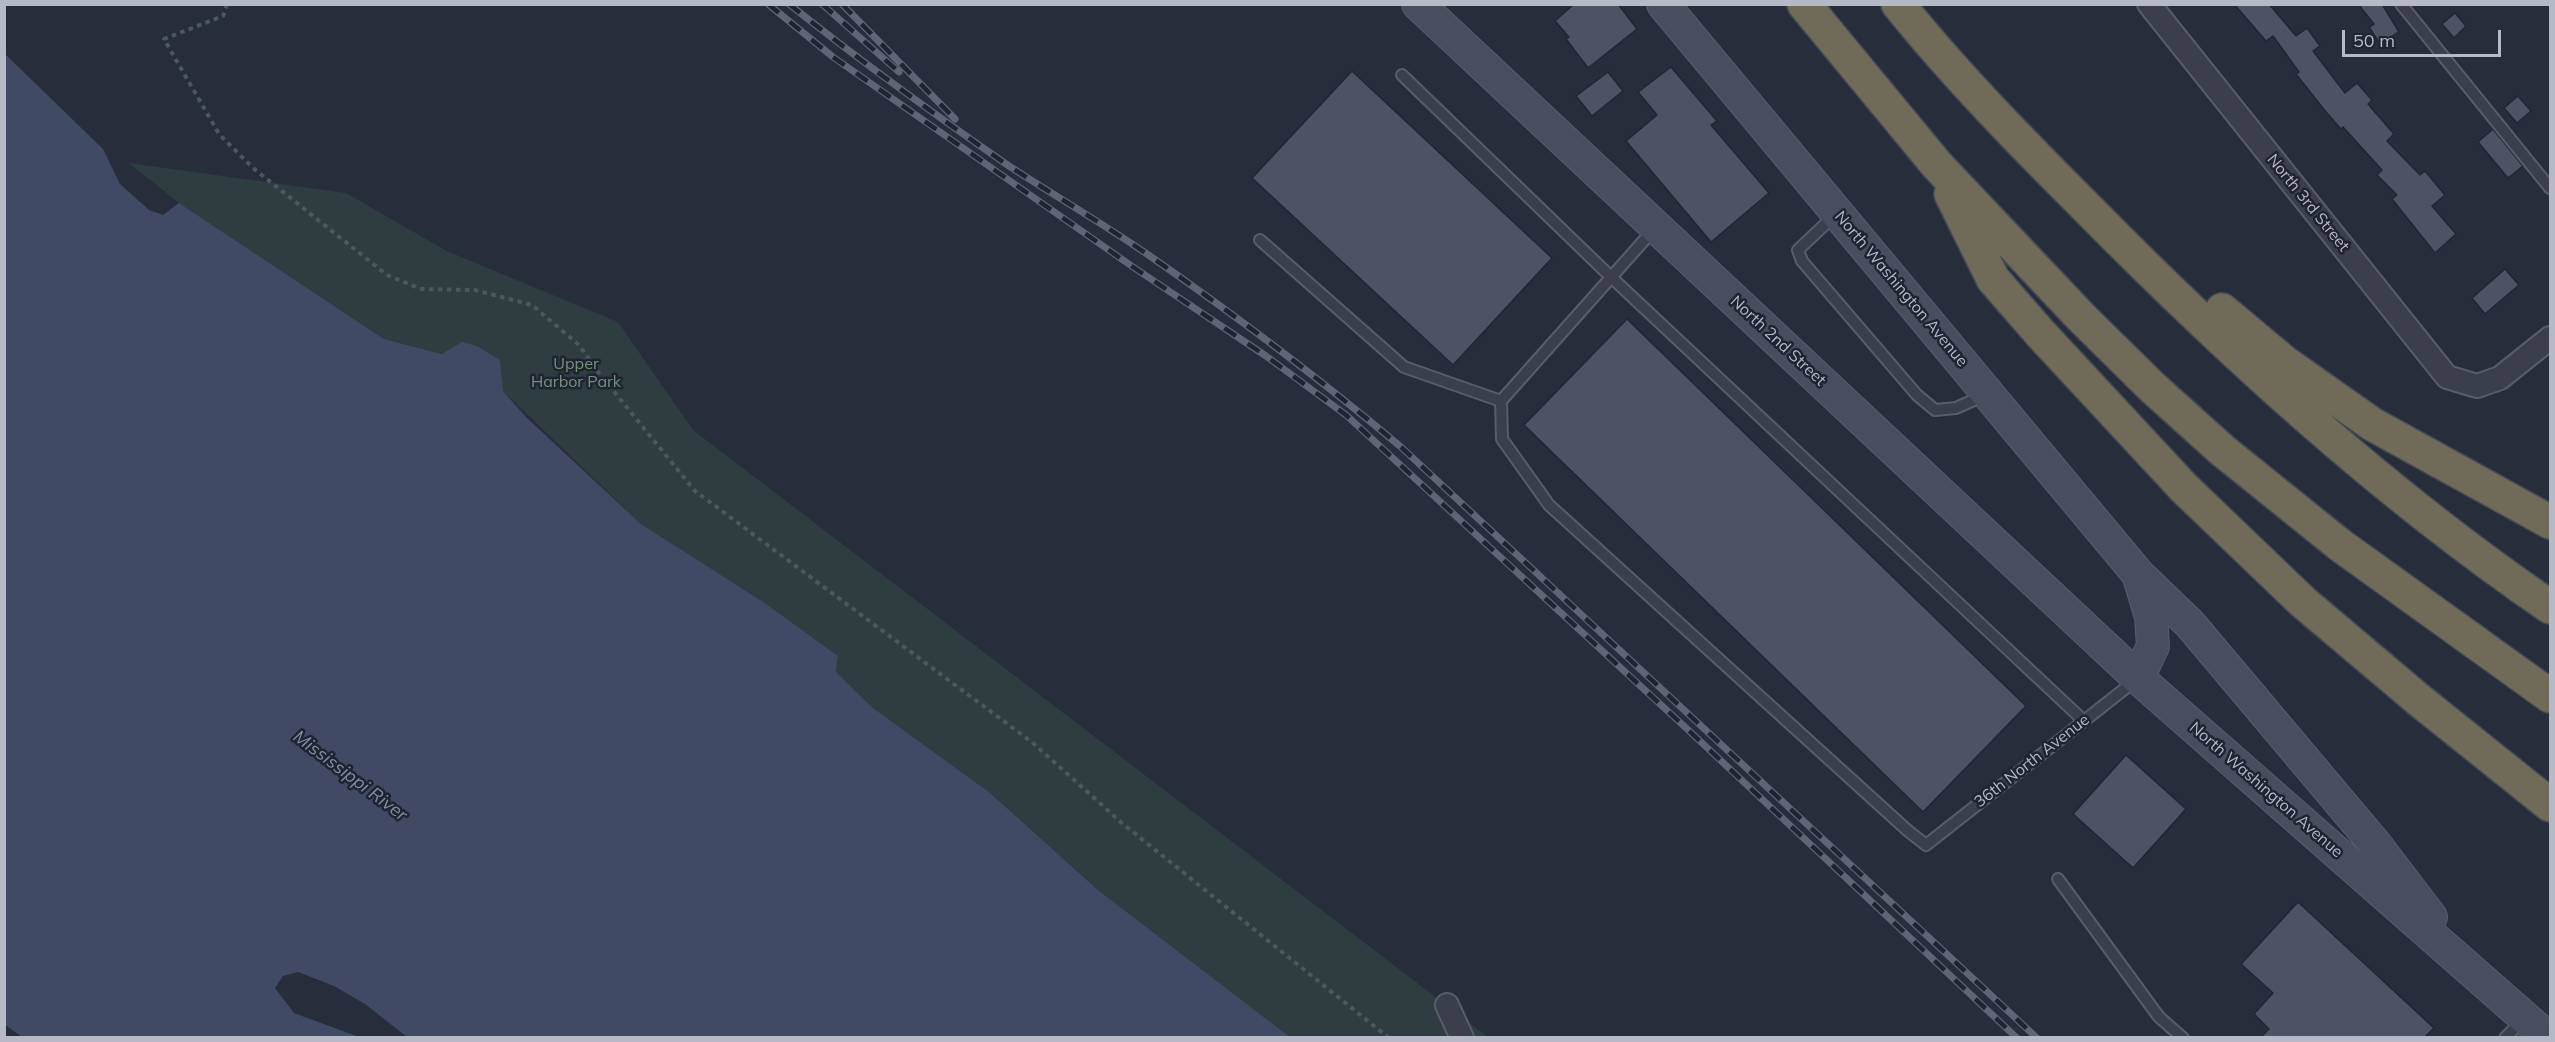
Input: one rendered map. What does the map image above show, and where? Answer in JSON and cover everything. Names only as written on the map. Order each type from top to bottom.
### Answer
[{"type":"highway","points":[[1804,4],[1937,165],[2124,361],[2222,450],[2340,544],[2550,696]]},
{"type":"highway","points":[[1898,4],[1933,46],[2024,145],[2264,378],[2384,481],[2449,533],[2550,607]]},
{"type":"highway","points":[[1933,46],[2215,303],[2284,362],[2372,424],[2547,519]]},
{"type":"highway","points":[[1937,165],[1993,279],[2184,488],[2303,602],[2419,700],[2550,804]]},
{"type":"street","name":"North 2nd Street","points":[[1418,4],[2138,678]]},
{"type":"street","name":"North Washington Avenue","points":[[1663,4],[2138,574],[2190,624],[2376,844],[2475,974],[2526,1031]]},
{"type":"street","name":"North 3rd Street","points":[[2149,4],[2447,377],[2477,386],[2500,378],[2550,338]]},
{"type":"street","name":"North Washington Avenue","points":[[2138,574],[2151,617],[2153,646],[2138,678],[2475,974]]},
{"type":"street","points":[[1447,1005],[1461,1038]]},
{"type":"lane","points":[[2401,4],[2550,188]]},
{"type":"lane","points":[[1402,75],[1611,277],[2084,721]]},
{"type":"lane","points":[[1838,212],[1798,250],[1802,261],[1917,395],[1935,410],[1956,408],[1988,393]]},
{"type":"lane","points":[[1260,240],[1404,367],[1501,401],[1656,227]]},
{"type":"lane","name":"36th North Avenue","points":[[1501,401],[1502,439],[1549,505],[1907,831],[1926,845],[2138,678]]},
{"type":"lane","points":[[2058,879],[2159,1017],[2183,1038]]},
{"type":"path","points":[[227,4],[223,16],[164,39],[219,135],[253,168],[387,275],[421,289],[475,290],[532,305],[579,345],[598,372],[695,491],[1033,743],[1123,824],[1389,1038]]},
{"type":"green space","name":"Upper Harbor Park","points":[[129,163],[346,193],[447,251],[618,322],[693,430],[1488,1037],[1290,1037],[1098,890],[989,792],[873,708],[836,672],[838,656],[765,603],[641,524],[503,391],[442,354],[384,339],[179,203]]},
{"type":"water","name":"Mississippi River","points":[[4,53],[103,149],[120,184],[149,210],[163,215],[179,203],[384,339],[442,354],[462,342],[477,346],[500,360],[503,391],[526,417],[641,524],[765,603],[838,656],[836,672],[873,708],[989,792],[1098,890],[1290,1037],[407,1037],[365,1004],[334,986],[298,972],[283,976],[275,988],[294,1013],[359,1037],[22,1037],[4,1024]]},
{"type":"building","points":[[1574,4],[1618,4],[1637,29],[1588,68],[1566,39],[1569,37],[1555,21]]},
{"type":"building","points":[[2234,4],[2269,4],[2296,36],[2307,28],[2320,46],[2313,51],[2345,93],[2357,83],[2372,100],[2368,104],[2394,134],[2387,141],[2420,175],[2425,171],[2445,195],[2432,206],[2456,234],[2435,253],[2392,199],[2397,195],[2377,175],[2382,170],[2343,127],[2341,129],[2326,112],[2296,74],[2299,72],[2273,36],[2266,41]]},
{"type":"building","points":[[2358,4],[2382,4],[2399,32],[2380,44],[2369,27],[2374,24]]},
{"type":"building","points":[[2455,13],[2466,26],[2454,38],[2442,24]]},
{"type":"building","points":[[1671,67],[1717,121],[1711,125],[1769,193],[1711,242],[1626,141],[1657,115],[1638,92]]},
{"type":"building","points":[[1352,71],[1552,258],[1453,365],[1252,178]]},
{"type":"building","points":[[1608,72],[1623,91],[1592,116],[1576,96]]},
{"type":"building","points":[[2518,96],[2531,111],[2517,123],[2504,108]]},
{"type":"building","points":[[2493,129],[2523,166],[2508,178],[2478,142]]},
{"type":"building","points":[[2505,269],[2519,285],[2485,314],[2472,298]]},
{"type":"building","points":[[1627,319],[2026,706],[1923,812],[1524,425]]},
{"type":"building","points":[[2126,755],[2186,809],[2133,868],[2073,814]]},
{"type":"building","points":[[2298,902],[2434,1028],[2424,1038],[2260,1038],[2269,1029],[2254,1014],[2273,993],[2241,964]]},
{"type":"railway","points":[[768,4],[833,57],[1133,267],[1266,356],[1346,415],[1685,727],[2017,1038]]},
{"type":"railway","points":[[789,4],[870,67],[1009,166],[1130,243],[1212,300],[1370,421],[1401,447],[2037,1038]]},
{"type":"railway","points":[[822,4],[899,72]]},
{"type":"railway","points":[[842,4],[955,119]]}]
